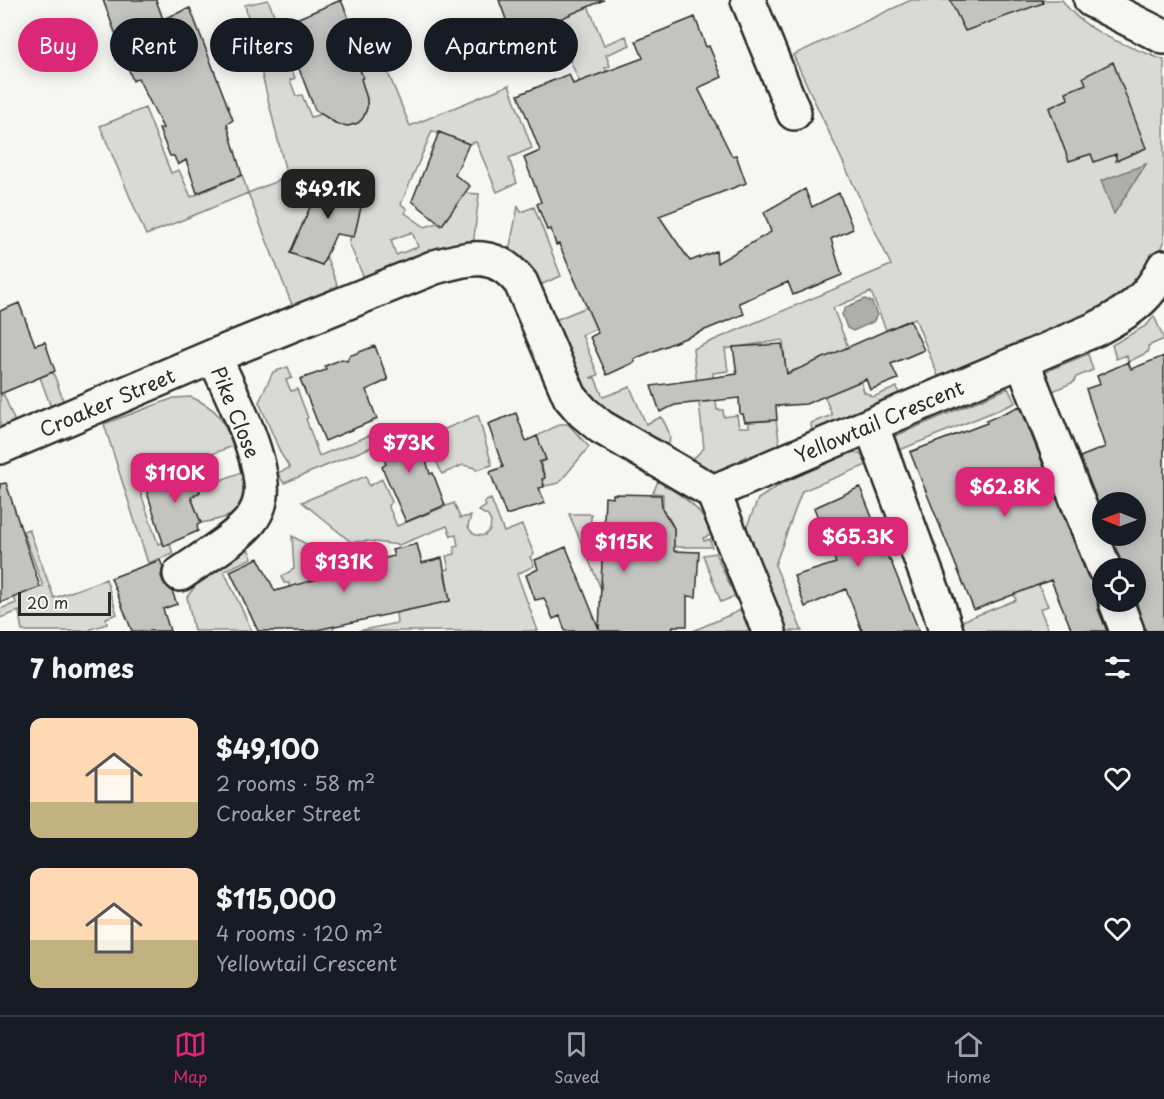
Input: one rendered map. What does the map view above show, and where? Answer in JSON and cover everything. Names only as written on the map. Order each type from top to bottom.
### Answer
[{"type":"street","points":[[748,0],[794,113]]},
{"type":"street","points":[[1091,0],[1164,37]]},
{"type":"street","name":"Croaker Street","points":[[0,447],[214,356],[435,267],[467,258],[491,261],[511,270],[521,283],[570,397],[583,412],[601,427],[713,492]]},
{"type":"street","name":"Yellowtail Crescent","points":[[713,492],[1096,329],[1126,313],[1145,297],[1164,267]]},
{"type":"street","name":"Pike Close","points":[[180,574],[252,519],[261,495],[254,454],[214,356]]},
{"type":"street","points":[[1022,361],[1100,558]]},
{"type":"street","points":[[871,425],[946,631]]},
{"type":"street","points":[[713,492],[770,631]]},
{"type":"street","points":[[1120,612],[1127,631]]},
{"type":"shaded area","points":[[268,0],[275,18],[248,18],[245,5]]},
{"type":"shaded area","points":[[911,0],[1062,0],[1082,21],[1095,30],[1122,44],[1164,60],[1164,243],[1129,299],[942,386],[915,318],[886,330],[871,292],[833,308],[848,347],[813,365],[777,375],[776,363],[785,361],[783,340],[725,349],[728,371],[713,373],[706,402],[716,401],[717,410],[723,410],[724,417],[737,415],[739,427],[749,427],[749,422],[776,420],[781,453],[749,462],[746,456],[741,459],[745,467],[722,476],[690,469],[692,460],[704,448],[693,349],[891,265],[793,55]]},
{"type":"shaded area","points":[[587,3],[604,45],[626,36],[630,45],[606,55],[610,66],[605,68],[613,84],[603,138],[575,72],[578,72],[578,18],[556,18]]},
{"type":"shaded area","points":[[261,72],[293,72],[295,78],[290,80],[296,96],[302,95],[311,117],[325,113],[329,119],[341,125],[355,124],[365,114],[367,97],[361,72],[388,72],[410,126],[509,85],[532,148],[509,158],[517,183],[497,192],[476,142],[469,144],[432,131],[401,204],[407,209],[405,213],[425,227],[437,223],[441,226],[465,193],[479,194],[473,247],[367,285],[349,243],[351,236],[354,236],[365,190],[322,180],[290,253],[322,265],[326,256],[341,295],[296,315],[248,193],[287,177]],"holes":[[[412,232],[418,247],[396,255],[391,240]]]},
{"type":"shaded area","points":[[145,108],[171,173],[179,170],[191,197],[242,175],[248,193],[146,235],[100,126]]},
{"type":"shaded area","points":[[1146,164],[1114,214],[1101,181]]},
{"type":"shaded area","points":[[518,206],[521,212],[534,207],[561,276],[533,288],[508,256]]},
{"type":"shaded area","points":[[655,279],[606,324],[582,335],[598,375],[590,378],[595,378],[603,397],[630,387],[646,424],[661,417],[670,435],[669,444],[663,453],[594,411],[548,323]]},
{"type":"shaded area","points":[[865,299],[872,302],[877,315],[873,322],[853,331],[847,328],[842,314],[846,307]]},
{"type":"shaded area","points":[[1154,316],[1164,339],[1148,346],[1148,352],[1128,362],[1127,355],[1116,359],[1112,345],[1147,325]]},
{"type":"shaded area","points":[[1088,354],[1093,370],[1076,377],[1074,382],[1048,393],[1044,372]]},
{"type":"shaded area","points":[[288,367],[292,378],[286,380],[291,391],[297,389],[319,456],[370,435],[374,446],[284,483],[277,473],[290,468],[281,454],[259,402],[273,372]]},
{"type":"shaded area","points":[[53,372],[66,408],[53,413],[40,377]]},
{"type":"shaded area","points":[[861,381],[864,392],[873,397],[897,387],[900,398],[812,432],[811,423],[832,415],[824,395]]},
{"type":"shaded area","points":[[1008,388],[1015,403],[890,454],[888,439]]},
{"type":"shaded area","points":[[4,395],[17,427],[0,433],[0,396]]},
{"type":"shaded area","points":[[191,397],[208,406],[219,416],[233,446],[191,462],[188,455],[149,470],[153,480],[138,485],[158,544],[169,541],[173,554],[148,563],[104,424],[174,398]]},
{"type":"shaded area","points":[[478,415],[492,465],[476,470],[463,465],[442,474],[426,437]]},
{"type":"shaded area","points":[[560,424],[568,424],[589,447],[559,483],[545,486],[542,479],[545,477],[540,462],[546,460],[537,436]]},
{"type":"shaded area","points":[[852,452],[860,453],[867,465],[802,491],[775,565],[802,631],[780,631],[745,531],[758,499],[781,484]]},
{"type":"shaded area","points":[[246,470],[246,495],[239,509],[224,518],[201,523],[191,497],[200,492],[199,489]]},
{"type":"shaded area","points":[[366,476],[369,486],[382,479],[392,502],[388,505],[397,526],[454,503],[460,518],[471,516],[468,526],[472,533],[479,536],[485,535],[490,530],[491,522],[488,516],[479,511],[486,506],[484,502],[491,499],[504,532],[522,525],[534,554],[530,557],[534,566],[517,574],[538,631],[358,631],[397,623],[396,613],[450,601],[445,570],[449,569],[446,556],[455,554],[454,547],[458,546],[456,535],[451,536],[447,526],[399,545],[367,541],[351,542],[302,502]]},
{"type":"shaded area","points":[[658,481],[697,509],[711,535],[703,538],[704,541],[710,539],[712,547],[673,547],[674,528],[669,518],[663,516],[663,494],[653,493]]},
{"type":"shaded area","points":[[569,514],[591,514],[591,530],[605,532],[619,631]]},
{"type":"shaded area","points":[[29,529],[54,598],[106,579],[117,614],[106,618],[107,624],[91,629],[91,631],[22,631],[19,612],[22,610],[0,618],[0,609],[16,603],[14,597],[43,586],[23,531]]},
{"type":"shaded area","points":[[292,536],[327,556],[331,577],[325,595],[334,631],[302,631],[293,586],[289,587],[289,583],[284,583],[282,576],[294,569]]},
{"type":"shaded area","points":[[993,543],[1038,583],[1048,606],[1040,609],[1049,631],[959,631],[957,623],[1016,600]]},
{"type":"shaded area","points":[[248,549],[252,558],[224,571],[252,631],[194,631],[187,597],[209,567]]},
{"type":"shaded area","points":[[715,553],[735,596],[721,602],[703,555]]},
{"type":"shaded area","points":[[741,610],[750,631],[693,631]]},
{"type":"building","points":[[103,0],[156,0],[163,18],[110,18]]},
{"type":"building","points":[[341,0],[349,18],[326,18],[326,72],[361,72],[367,108],[358,123],[348,126],[337,124],[315,110],[300,72],[314,72],[314,18],[299,18]]},
{"type":"building","points":[[499,0],[604,0],[562,18],[505,18]]},
{"type":"building","points":[[950,0],[1042,0],[1043,3],[965,31]]},
{"type":"building","points":[[190,8],[194,18],[165,18]]},
{"type":"building","points":[[695,17],[706,47],[709,46],[722,77],[698,88],[732,156],[736,155],[746,183],[659,216],[690,261],[716,251],[717,263],[771,232],[764,212],[805,189],[812,207],[839,193],[853,229],[831,239],[842,275],[793,295],[788,282],[739,303],[744,314],[634,359],[635,362],[607,375],[590,337],[598,333],[559,244],[556,245],[551,229],[547,230],[537,204],[541,202],[524,158],[540,151],[518,95],[569,74],[573,84],[643,58],[636,41]]},
{"type":"building","points":[[198,29],[210,60],[210,72],[215,72],[233,120],[227,124],[242,175],[197,193],[186,160],[178,165],[174,156],[170,156],[159,129],[163,128],[138,78],[133,81],[130,72],[198,72]]},
{"type":"building","points":[[1113,62],[1146,148],[1116,161],[1116,154],[1094,162],[1091,154],[1069,161],[1049,108],[1068,99],[1066,92],[1086,84],[1083,77]]},
{"type":"building","points":[[439,132],[469,144],[455,175],[470,186],[442,225],[412,201]]},
{"type":"building","points":[[322,180],[365,190],[354,237],[336,234],[322,265],[290,253]]},
{"type":"building","points":[[19,303],[35,345],[45,342],[55,371],[0,394],[0,311]]},
{"type":"building","points":[[910,320],[924,350],[891,364],[898,379],[870,390],[866,379],[806,404],[776,406],[777,420],[745,422],[743,414],[740,414],[739,398],[675,405],[660,412],[651,386],[737,374],[733,347],[782,344],[787,374]]},
{"type":"building","points":[[375,346],[388,380],[366,390],[377,419],[325,441],[300,379],[326,370],[325,366],[342,359],[347,361],[349,356]]},
{"type":"building","points":[[1164,356],[1164,631],[1145,631],[1139,612],[1146,612],[1146,558],[1119,558],[1114,546],[1146,546],[1146,492],[1094,492],[1080,457],[1105,447],[1086,389],[1100,384],[1097,376],[1128,362],[1131,369]]},
{"type":"building","points":[[1020,406],[1087,575],[1092,582],[1092,612],[1099,612],[1107,631],[1072,631],[1051,580],[974,610],[910,452],[987,423],[986,421]]},
{"type":"building","points":[[516,413],[526,441],[537,436],[546,460],[539,462],[545,478],[542,479],[544,487],[539,488],[545,503],[506,515],[490,472],[503,467],[488,424]]},
{"type":"building","points":[[409,424],[419,451],[423,449],[430,474],[433,473],[445,505],[406,522],[382,467],[386,464],[375,438]]},
{"type":"building","points":[[189,463],[200,492],[191,497],[201,523],[197,525],[198,531],[164,546],[147,492],[160,473]]},
{"type":"building","points":[[6,483],[40,587],[0,603],[0,484]]},
{"type":"building","points":[[860,487],[919,631],[862,631],[846,589],[805,607],[794,576],[836,563],[814,508]]},
{"type":"building","points":[[613,494],[661,495],[662,509],[674,528],[674,551],[699,552],[696,597],[687,596],[687,626],[673,626],[672,631],[565,631],[560,616],[553,619],[544,598],[535,600],[526,575],[538,569],[535,560],[566,547],[599,629],[605,497],[613,498]]},
{"type":"building","points":[[417,544],[422,563],[442,558],[450,601],[312,631],[258,631],[230,571],[258,558],[275,591],[335,574],[334,571],[394,556],[392,550]]},
{"type":"building","points":[[160,560],[163,567],[161,576],[164,584],[172,591],[177,604],[163,609],[170,631],[132,631],[111,578]]}]
